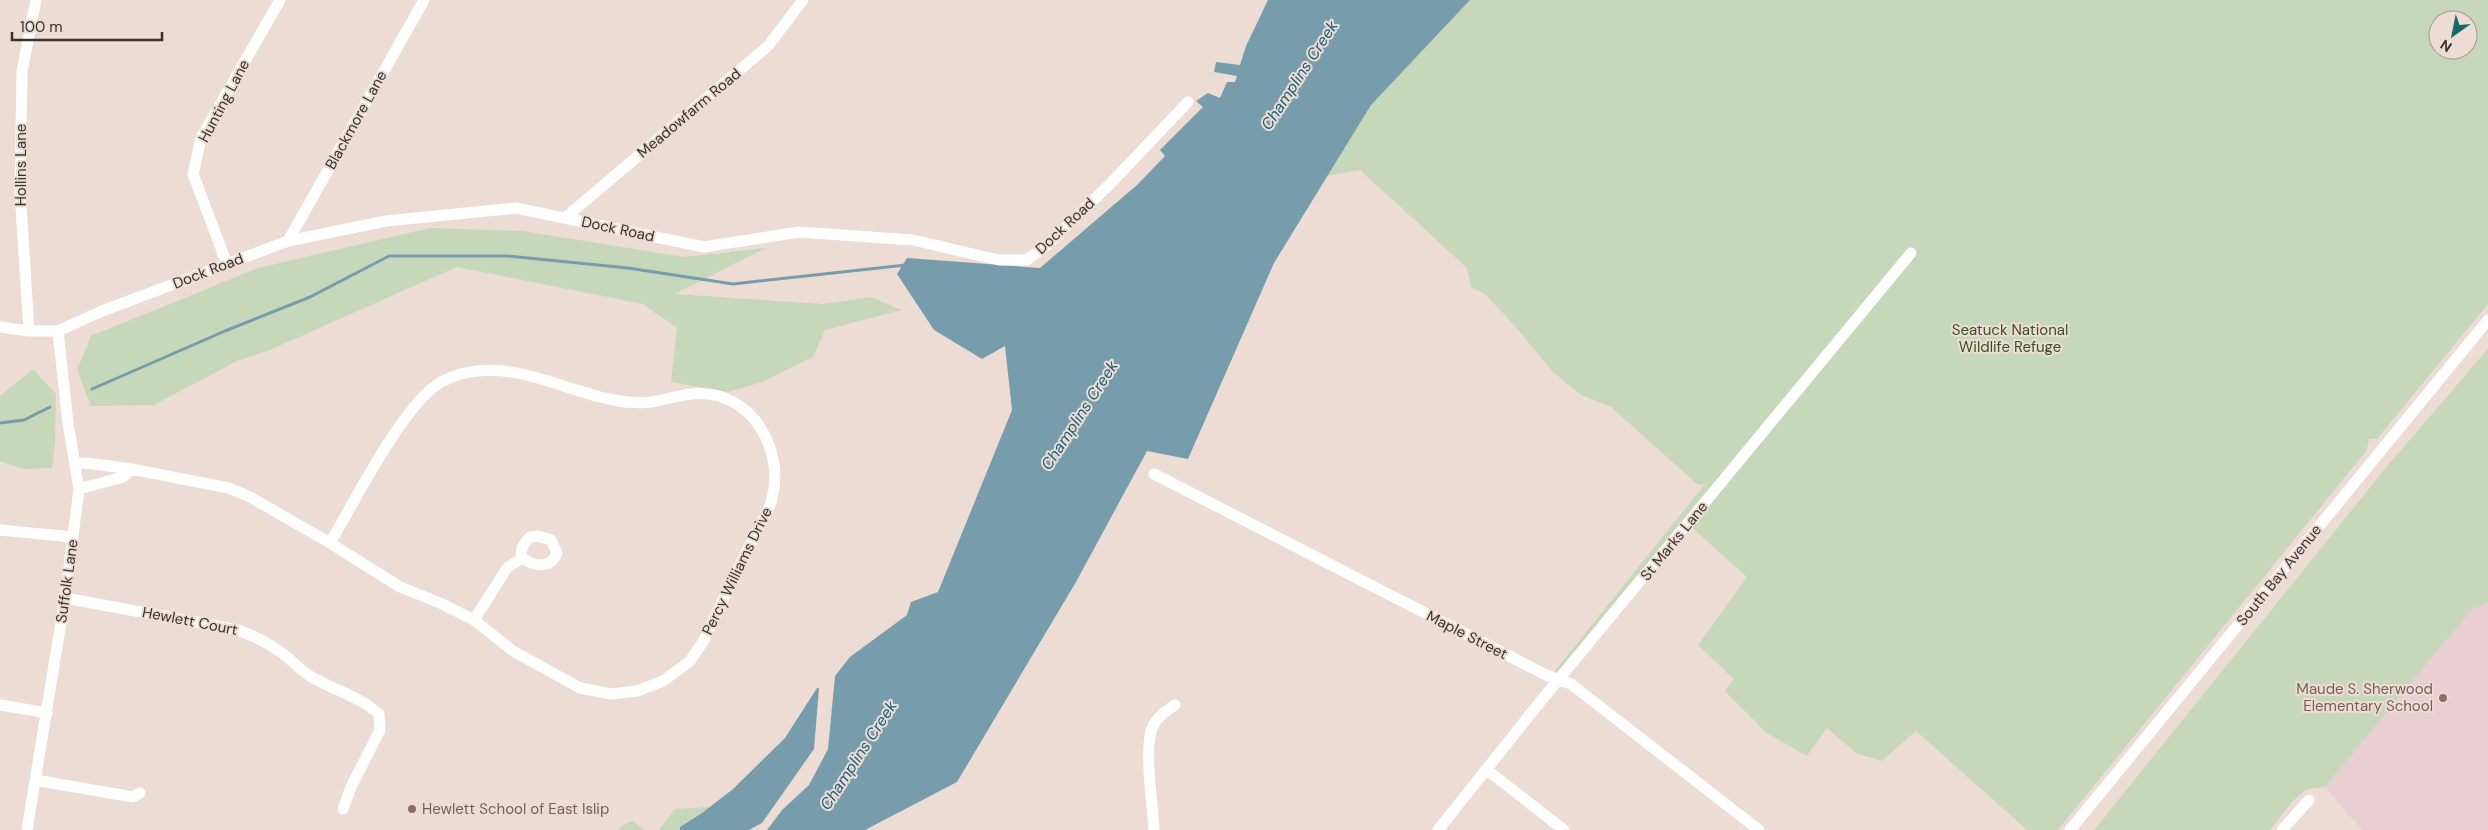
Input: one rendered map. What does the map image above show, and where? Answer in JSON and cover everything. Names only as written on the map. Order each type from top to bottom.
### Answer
[{"type":"street","name":"Hollins Lane","points":[[29,331],[20,192],[22,71],[36,0]]},
{"type":"street","name":"Hunting Lane","points":[[226,264],[193,174],[201,138],[280,0]]},
{"type":"street","name":"Blackmore Lane","points":[[288,241],[424,0]]},
{"type":"street","name":"Meadowfarm Road","points":[[566,217],[768,46],[803,0]]},
{"type":"street","name":"Dock Road","points":[[0,327],[29,331],[58,330],[102,311],[288,241],[386,221],[516,208],[704,247],[799,232],[912,240],[999,260],[1027,260],[1046,246],[1089,204],[1188,102]]},
{"type":"street","name":"St Marks Lane","points":[[1438,830],[1911,253]]},
{"type":"street","name":"South Bay Avenue","points":[[2070,830],[2488,320]]},
{"type":"street","name":"Suffolk Lane","points":[[27,830],[65,598],[79,489],[58,330]]},
{"type":"street","name":"Percy Williams Drive","points":[[75,464],[86,463],[131,469],[229,488],[250,497],[330,543],[400,587],[440,602],[474,620],[513,651],[580,688],[611,694],[637,691],[663,681],[689,662],[703,642],[772,501],[776,471],[770,444],[757,423],[739,406],[719,396],[695,392],[650,402],[629,403],[503,370],[480,369],[440,383],[420,400],[400,425],[330,543]]},
{"type":"street","points":[[79,489],[123,477],[131,469]]},
{"type":"street","name":"Maple Street","points":[[1154,474],[1546,675],[1571,684],[1759,830]]},
{"type":"street","points":[[0,530],[73,537]]},
{"type":"street","points":[[474,620],[507,568],[522,558]]},
{"type":"street","name":"Hewlett Court","points":[[65,598],[238,630],[261,639],[308,675],[330,688],[356,699],[379,714],[380,730],[350,787],[343,809]]},
{"type":"street","points":[[0,705],[47,714]]},
{"type":"street","points":[[1154,830],[1149,746],[1153,727],[1160,716],[1175,705]]},
{"type":"street","points":[[1487,770],[1564,830]]},
{"type":"street","points":[[35,780],[133,797],[140,793]]},
{"type":"street","points":[[2282,830],[2308,800]]},
{"type":"shaded area","name":"Maude S. Sherwood Elementary School","points":[[2488,603],[2488,830],[2362,830],[2325,787],[2472,609]]},
{"type":"green space","name":"Seatuck National Wildlife Refuge","points":[[1470,0],[2488,0],[2488,304],[2377,439],[2369,439],[2367,450],[2058,830],[2027,830],[1916,731],[1882,761],[1856,753],[1827,728],[1807,756],[1765,732],[1725,691],[1734,679],[1698,645],[1747,577],[1689,525],[1564,676],[1550,677],[1705,484],[1698,485],[1611,407],[1581,395],[1553,372],[1486,295],[1471,287],[1467,268],[1360,170],[1327,176],[1371,104]]},
{"type":"green space","points":[[430,228],[522,231],[685,257],[766,248],[675,294],[823,304],[871,297],[902,310],[825,330],[813,357],[762,382],[728,392],[671,382],[677,328],[643,304],[457,267],[270,350],[237,361],[154,405],[91,406],[77,370],[91,336],[258,268]]},
{"type":"green space","points":[[2488,349],[2488,603],[2472,609],[2325,787],[2307,789],[2293,801],[2270,830],[2094,830],[2388,465]]},
{"type":"green space","points":[[33,369],[56,394],[55,444],[52,468],[24,469],[0,461],[0,396]]},
{"type":"green space","points":[[711,807],[680,827],[680,830],[659,830],[675,809]]},
{"type":"green space","points":[[632,821],[645,830],[618,830],[623,825]]},
{"type":"water","name":"Champlins Creek","points":[[1268,0],[1470,0],[1371,105],[1274,263],[1188,459],[1147,451],[1076,582],[957,782],[865,830],[767,830],[782,810],[809,785],[828,749],[835,676],[850,657],[907,615],[911,602],[938,592],[1012,410],[1005,346],[982,359],[934,330],[897,274],[907,258],[1040,268],[1137,185],[1165,156],[1160,150],[1203,107],[1196,101],[1208,93],[1220,98],[1227,82],[1235,82],[1237,76],[1214,72],[1216,62],[1240,65],[1246,46]]},
{"type":"water","points":[[817,688],[819,688],[814,749],[762,823],[749,830],[680,830],[680,827],[733,789],[785,738]]},
{"type":"waterway","points":[[92,389],[225,331],[310,297],[389,256],[508,256],[628,268],[733,284],[906,265]]},
{"type":"waterway","points":[[0,423],[24,420],[50,407]]},
{"type":"place","name":"Maude S. Sherwood Elementary School","points":[[2443,698]]},
{"type":"place","name":"Hewlett School of East Islip","points":[[412,809]]}]
